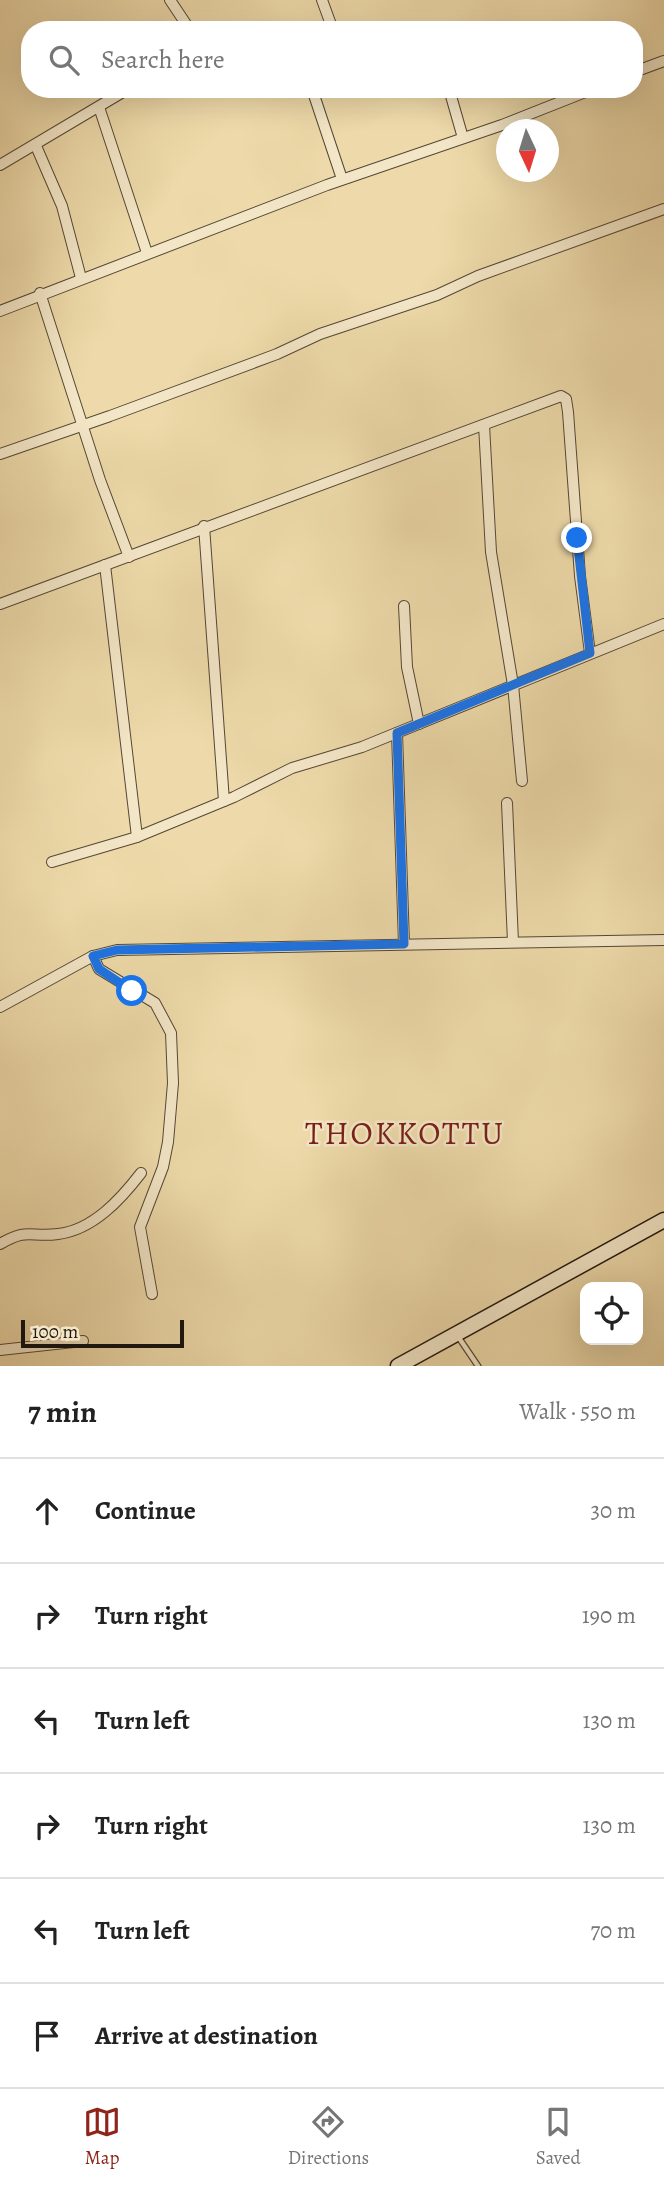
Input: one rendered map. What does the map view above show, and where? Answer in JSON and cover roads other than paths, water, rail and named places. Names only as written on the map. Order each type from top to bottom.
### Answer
[{"type":"main road","points":[[398,1366],[664,1220]]},
{"type":"street","points":[[170,0],[184,21]]},
{"type":"street","points":[[322,0],[330,21]]},
{"type":"street","points":[[643,69],[664,61]]},
{"type":"street","points":[[0,164],[114,98]]},
{"type":"street","points":[[315,98],[342,179]]},
{"type":"street","points":[[452,98],[463,138]]},
{"type":"street","points":[[0,311],[40,293],[342,179],[569,98]]},
{"type":"street","points":[[99,107],[147,253]]},
{"type":"street","points":[[36,145],[62,206],[81,278]]},
{"type":"street","points":[[0,454],[664,209]]},
{"type":"street","points":[[40,293],[82,425],[129,557]]},
{"type":"street","points":[[0,604],[561,396],[566,399],[580,576],[590,653]]},
{"type":"street","points":[[484,425],[491,552],[513,685],[522,781]]},
{"type":"street","points":[[204,527],[223,802]]},
{"type":"street","points":[[105,565],[137,837]]},
{"type":"street","points":[[404,606],[407,667],[419,724]]},
{"type":"street","points":[[52,862],[137,837],[223,802],[292,768],[362,747],[664,624]]},
{"type":"street","points":[[397,733],[404,944]]},
{"type":"street","points":[[507,803],[513,942]]},
{"type":"street","points":[[0,1007],[93,956],[117,950],[664,940]]},
{"type":"street","points":[[93,956],[99,969],[155,1003],[171,1033],[173,1083],[168,1142],[163,1167],[140,1227],[152,1294]]},
{"type":"street","points":[[0,1244],[19,1233],[59,1234],[84,1224],[115,1205],[141,1173]]},
{"type":"street","points":[[0,1350],[83,1341]]},
{"type":"lane","points":[[456,1334],[478,1366]]},
{"type":"district","name":"THOKKOTTU","points":[[405,1133]]}]
